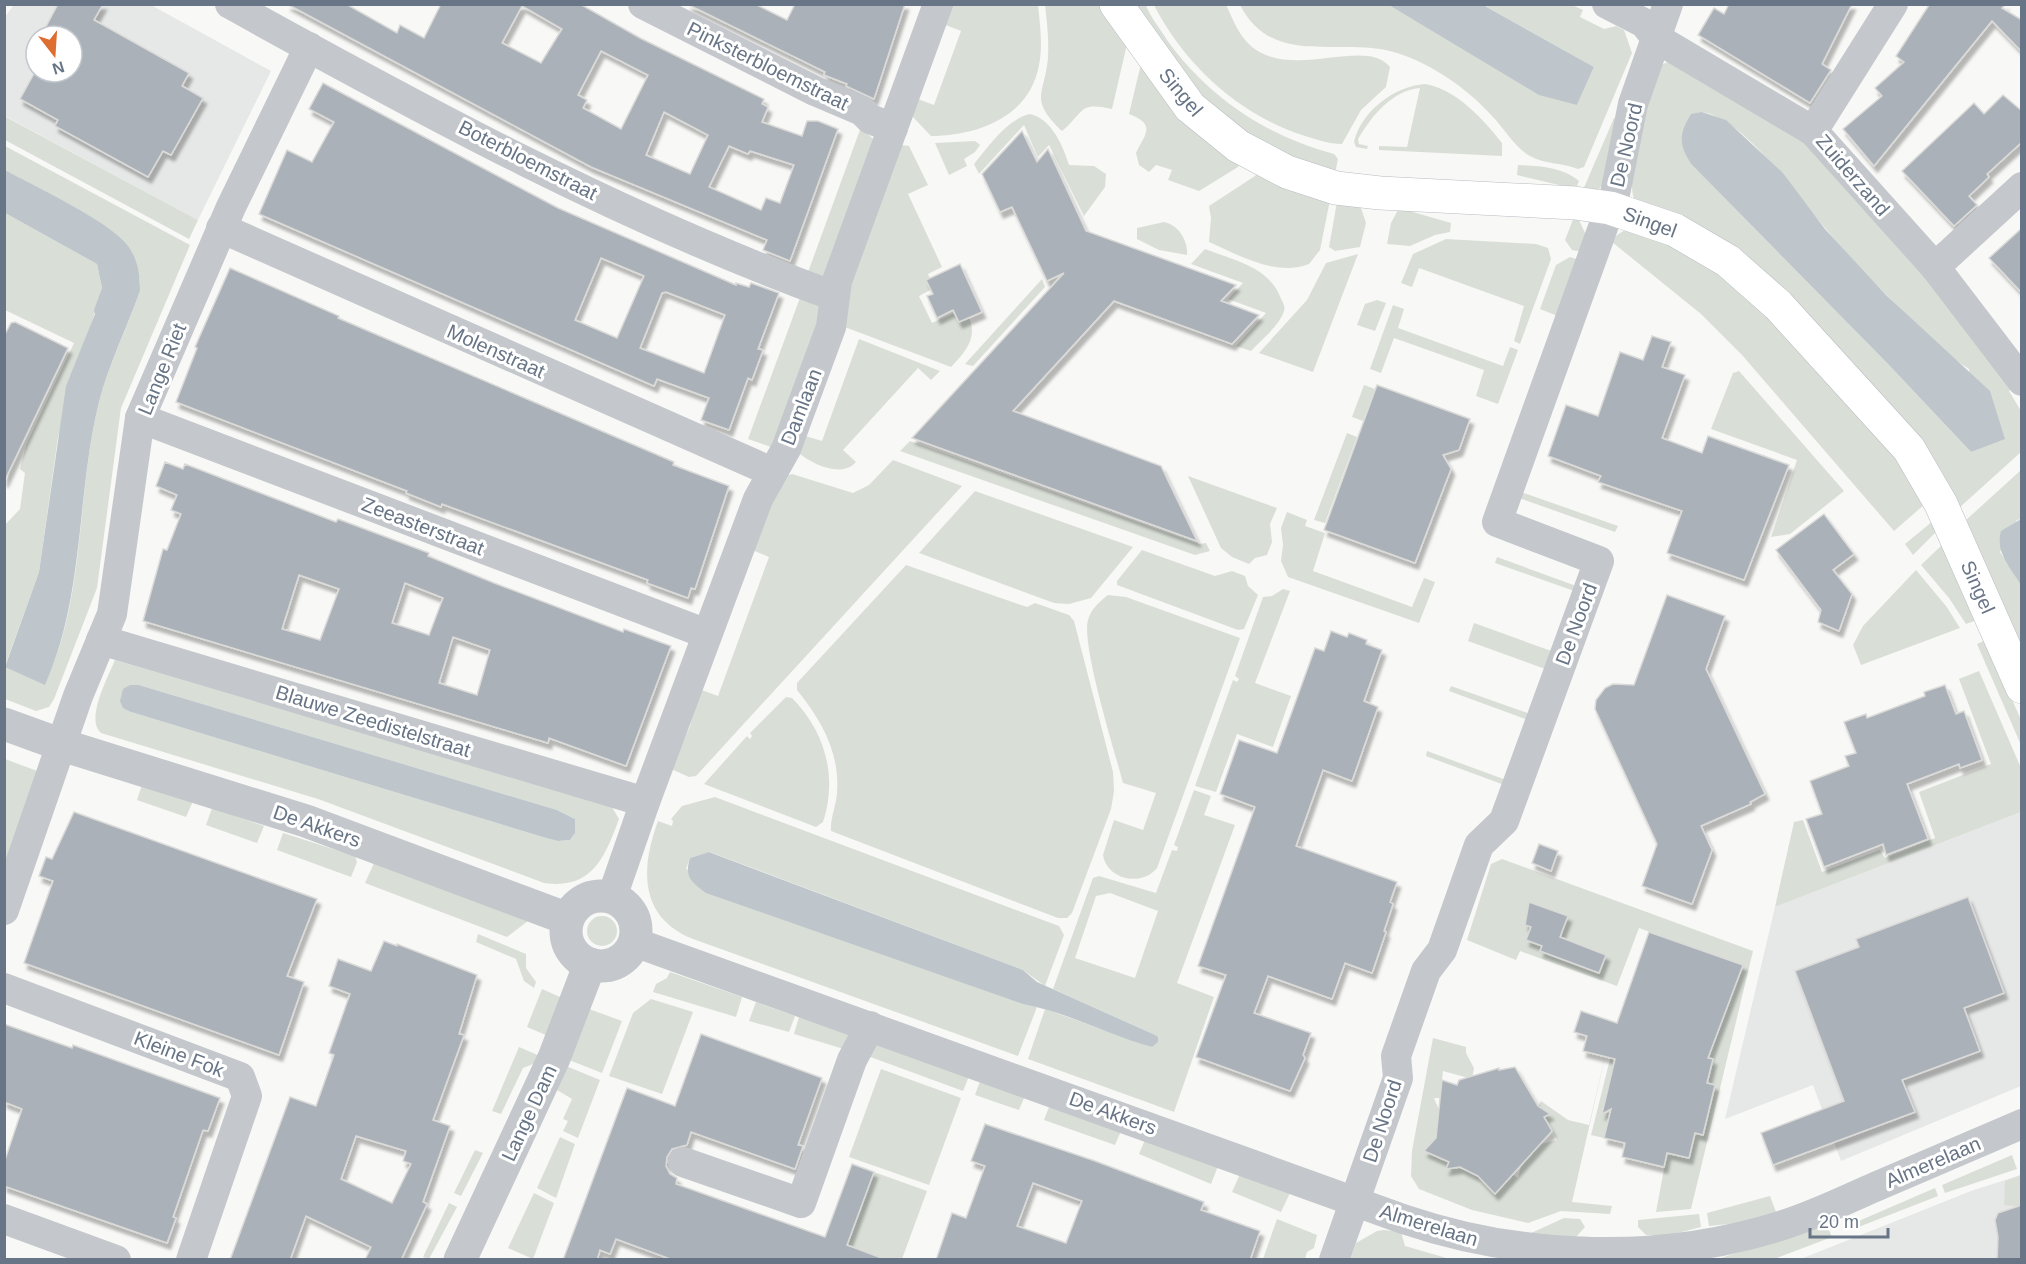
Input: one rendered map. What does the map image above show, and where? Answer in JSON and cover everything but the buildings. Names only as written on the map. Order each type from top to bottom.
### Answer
[{"type":"main road","name":"Singel","points":[[1116,4],[1190,107],[1238,146],[1287,172],[1336,188],[1371,192],[1575,203],[1610,208],[1675,230],[1706,246],[1735,266],[1778,305],[1888,423],[1909,449],[1935,492],[2022,687]]},
{"type":"street","name":"Boterbloemstraat","points":[[230,4],[549,173],[736,259],[834,296]]},
{"type":"street","name":"Pinksterbloemstraat","points":[[643,4],[783,76],[862,111],[870,119],[893,128]]},
{"type":"street","name":"Damlaan","points":[[645,802],[758,499],[786,449],[831,327],[834,296],[843,265],[938,4]]},
{"type":"street","name":"Zuiderzand","points":[[1607,4],[1644,23],[1656,38],[1813,131],[1935,267],[2022,381]]},
{"type":"street","name":"De Noord","points":[[1334,1260],[1398,1078],[1396,1056],[1426,971],[1442,950],[1479,845],[1504,821],[1599,561],[1497,522],[1610,208],[1633,104],[1668,4]]},
{"type":"street","points":[[1813,131],[1893,4]]},
{"type":"street","name":"Lange Riet","points":[[62,745],[78,696],[112,614],[141,418],[221,228],[309,47]]},
{"type":"street","points":[[1935,267],[2022,187]]},
{"type":"street","name":"Molenstraat","points":[[221,228],[772,472]]},
{"type":"street","name":"Zeeasterstraat","points":[[141,418],[707,634]]},
{"type":"street","name":"Blauwe Zeedistelstraat","points":[[101,640],[645,802]]},
{"type":"street","name":"De Akkers","points":[[4,724],[62,745],[306,821],[568,920]]},
{"type":"street","points":[[4,910],[28,835],[62,745]]},
{"type":"street","points":[[612,897],[645,802]]},
{"type":"street","points":[[594,896],[612,897],[621,902],[633,915],[636,933],[634,942],[630,951],[617,962],[599,966],[590,964],[582,960],[570,946],[567,937],[568,920],[578,904],[586,899],[594,896]]},
{"type":"street","name":"De Akkers","points":[[634,942],[1355,1201]]},
{"type":"street","name":"Lange Dam","points":[[467,1257],[554,1058],[590,964]]},
{"type":"street","name":"Kleine Fok","points":[[4,988],[240,1077],[247,1096],[190,1260]]},
{"type":"street","points":[[683,1162],[801,1203],[852,1060],[870,1026]]},
{"type":"street","name":"Almerelaan","points":[[1355,1201],[1439,1231],[1514,1246],[1584,1251],[1684,1247],[1742,1236],[1802,1218],[2022,1124]]},
{"type":"street","points":[[4,1219],[71,1252],[116,1260]]},
{"type":"shaded area","points":[[14,5],[151,5],[271,71],[198,220],[5,116],[4,18]]},
{"type":"shaded area","points":[[951,5],[1038,5],[1041,35],[1039,65],[1034,83],[1025,98],[999,120],[966,132],[931,136],[912,116],[915,98],[934,105],[961,31],[943,24]]},
{"type":"shaded area","points":[[1045,5],[1100,5],[1127,44],[1112,109],[1093,107],[1082,110],[1062,131],[1045,111],[1041,96],[1048,51]]},
{"type":"shaded area","points":[[1133,5],[1146,5],[1183,61],[1220,96],[1240,112],[1285,137],[1334,154],[1338,159],[1335,173],[1297,160],[1259,142],[1224,118],[1195,90]]},
{"type":"shaded area","points":[[1154,5],[1226,5],[1246,41],[1262,53],[1281,59],[1302,60],[1344,56],[1378,58],[1390,67],[1386,87],[1361,110],[1342,144],[1302,135],[1256,114],[1215,84],[1181,47],[1166,27]]},
{"type":"shaded area","points":[[1240,5],[1389,5],[1577,105],[1594,67],[1483,5],[1572,5],[1583,10],[1580,17],[1604,29],[1616,26],[1624,30],[1632,53],[1584,167],[1578,169],[1535,159],[1515,143],[1472,96],[1449,78],[1423,64],[1397,53],[1376,48],[1310,47],[1290,44],[1271,37],[1254,25]]},
{"type":"shaded area","points":[[1389,5],[1483,5],[1594,67],[1577,105],[1539,95]]},
{"type":"shaded area","points":[[1670,61],[1798,130],[1868,204],[2013,388],[2009,391],[2021,411],[2021,452],[1959,508],[1934,460],[1634,200],[1632,168],[1634,150],[1643,114],[1661,65]],"holes":[[[1702,112],[1719,118],[1736,129],[1770,161],[1868,277],[1940,347],[1969,369],[1980,448],[1971,452],[1888,364],[1692,165]]]},
{"type":"shaded area","points":[[1143,67],[1239,164],[1238,167],[1199,191],[1168,180],[1172,170],[1156,165],[1149,172],[1139,165],[1136,153],[1145,135],[1146,126],[1138,118],[1129,114],[1140,68]]},
{"type":"shaded area","points":[[1425,84],[1447,92],[1468,106],[1502,143],[1502,156],[1379,150],[1379,146],[1407,147],[1420,88],[1400,94],[1383,106],[1358,139],[1359,144],[1368,146],[1367,149],[1356,147],[1354,142],[1364,120],[1381,102],[1402,90]]},
{"type":"shaded area","points":[[1702,112],[1726,120],[1783,173],[1825,229],[1886,295],[1990,391],[2005,439],[1971,452],[1888,364],[1692,165],[1683,146],[1682,134],[1691,114]]},
{"type":"shaded area","points":[[1030,114],[1045,121],[1056,134],[1069,165],[1094,166],[1106,174],[1105,187],[1084,216],[1049,145],[1038,157],[1024,125],[979,174],[974,164],[992,142],[1014,122]]},
{"type":"shaded area","points":[[4,116],[198,220],[189,239],[5,140]]},
{"type":"shaded area","points":[[1614,118],[1618,120],[1605,182],[1599,189],[1583,190]]},
{"type":"shaded area","points":[[861,127],[873,139],[833,262],[822,277],[807,275]]},
{"type":"shaded area","points":[[975,141],[980,145],[975,152],[964,159],[967,166],[949,175],[935,143]]},
{"type":"shaded area","points":[[901,145],[909,146],[928,185],[908,194],[942,267],[928,274],[934,288],[919,296],[932,323],[954,313],[959,322],[969,318],[971,325],[969,344],[951,367],[842,326],[849,284]]},
{"type":"shaded area","points":[[5,146],[190,245],[121,408],[97,588],[54,699],[49,707],[36,711],[5,699],[4,526],[20,509],[25,473],[20,469],[26,445],[74,343],[5,310],[5,213],[97,264],[102,288],[58,437],[39,572],[5,666],[45,684],[68,616],[92,437],[99,402],[140,291],[140,279],[39,189],[5,170]]},
{"type":"shaded area","points":[[1518,165],[1558,170],[1579,181],[1576,189],[1517,175]]},
{"type":"shaded area","points":[[5,170],[89,216],[119,236],[134,257],[140,279],[140,291],[99,402],[86,473],[74,581],[58,651],[45,685],[5,667],[39,572],[66,386],[95,314],[94,310],[102,288],[97,264],[5,213]]},
{"type":"shaded area","points":[[1258,174],[1330,200],[1320,250],[1309,264],[1284,268],[1271,266],[1245,258],[1209,242],[1211,218],[1209,206]]},
{"type":"shaded area","points":[[1337,202],[1360,205],[1366,223],[1360,247],[1335,251],[1329,247]]},
{"type":"shaded area","points":[[1399,208],[1451,223],[1450,232],[1435,235],[1410,246],[1387,244],[1391,223]]},
{"type":"shaded area","points":[[1574,217],[1578,218],[1586,235],[1583,252],[1572,250],[1565,240]]},
{"type":"shaded area","points":[[1164,222],[1174,226],[1182,234],[1187,255],[1159,250],[1137,239],[1137,228]]},
{"type":"shaded area","points":[[1625,230],[1677,247],[1746,292],[1891,448],[1925,504],[1894,531],[1742,355],[1701,314],[1612,242]]},
{"type":"shaded area","points":[[1446,239],[1536,244],[1548,248],[1551,259],[1520,344],[1514,341],[1524,306],[1419,268],[1412,287],[1401,283],[1413,254]]},
{"type":"shaded area","points":[[1205,249],[1257,270],[1273,284],[1283,302],[1284,311],[1279,322],[1251,351],[1236,346],[1266,313],[1228,299],[1243,283],[1191,264]]},
{"type":"shaded area","points":[[1358,254],[1313,372],[1259,353],[1307,300],[1326,263]]},
{"type":"shaded area","points":[[1570,257],[1580,260],[1560,317],[1540,309],[1556,265]]},
{"type":"shaded area","points":[[1042,279],[1045,287],[973,366],[965,364]]},
{"type":"shaded area","points":[[801,295],[819,306],[821,314],[771,447],[748,439]]},
{"type":"shaded area","points":[[1377,300],[1386,303],[1375,331],[1357,325],[1365,304]]},
{"type":"shaded area","points":[[1393,305],[1404,309],[1398,328],[1503,366],[1510,347],[1518,350],[1498,404],[1476,396],[1484,370],[1394,338],[1381,373],[1370,369]]},
{"type":"shaded area","points":[[859,339],[940,371],[931,380],[918,368],[843,450],[856,462],[850,467],[836,469],[820,466],[800,454],[802,435],[822,441]]},
{"type":"shaded area","points":[[1739,371],[1844,491],[1790,534],[1771,537],[1797,460],[1711,429],[1733,373]]},
{"type":"shaded area","points":[[1364,385],[1375,389],[1363,421],[1352,417]]},
{"type":"shaded area","points":[[1347,433],[1357,437],[1325,523],[1314,520]]},
{"type":"shaded area","points":[[910,441],[1199,544],[1206,543],[1210,551],[1195,555],[900,451]]},
{"type":"shaded area","points":[[893,460],[962,486],[696,776],[689,777],[671,769],[690,726],[699,689],[718,696],[769,557],[750,549],[771,495],[778,485],[792,474],[853,493],[869,485]]},
{"type":"shaded area","points":[[2021,470],[2021,519],[2017,520],[2000,552],[2021,585],[2021,649],[1965,521]]},
{"type":"shaded area","points":[[1188,476],[1277,508],[1270,524],[1272,542],[1267,555],[1255,558],[1249,564],[1232,557],[1221,548]]},
{"type":"shaded area","points":[[975,491],[1133,547],[1091,598],[1069,604],[1054,603],[919,553]]},
{"type":"shaded area","points":[[1521,492],[1618,526],[1615,532],[1519,498]]},
{"type":"shaded area","points":[[1287,512],[1307,520],[1305,526],[1325,533],[1313,571],[1412,607],[1424,578],[1435,582],[1419,623],[1288,577],[1281,561],[1283,545],[1281,528]]},
{"type":"shaded area","points":[[2021,519],[2021,585],[2002,553],[2000,539],[2001,531]]},
{"type":"shaded area","points":[[1933,521],[1937,531],[1913,555],[1905,544]]},
{"type":"shaded area","points":[[1943,544],[1977,620],[1966,624],[1949,598],[1921,565]]},
{"type":"shaded area","points":[[1142,550],[1215,576],[1232,571],[1245,576],[1248,586],[1258,595],[1244,629],[1238,630],[1117,585],[1117,581]]},
{"type":"shaded area","points":[[1497,557],[1579,587],[1577,592],[1495,563]]},
{"type":"shaded area","points":[[906,565],[1027,607],[1035,603],[1069,615],[1074,621],[1113,772],[1114,791],[1111,809],[1072,913],[1067,918],[1058,918],[831,831],[837,793],[836,764],[828,738],[797,690],[797,683]]},
{"type":"shaded area","points":[[1916,570],[1946,606],[1960,628],[1861,665],[1853,645],[1863,626]]},
{"type":"shaded area","points":[[1283,589],[1290,591],[1255,683],[1291,696],[1273,747],[1237,734],[1216,792],[1195,786],[1233,680],[1237,682],[1239,679],[1235,676],[1263,597],[1272,596]]},
{"type":"shaded area","points":[[1108,595],[1126,597],[1240,638],[1157,868],[1143,878],[1134,879],[1118,875],[1111,870],[1103,855],[1114,820],[1143,830],[1156,793],[1123,783],[1100,699],[1089,652],[1088,620],[1094,609]]},
{"type":"shaded area","points":[[1474,623],[1554,652],[1548,670],[1468,641]]},
{"type":"shaded area","points":[[1986,640],[2021,720],[2021,745],[1977,644]]},
{"type":"shaded area","points":[[115,660],[612,807],[619,819],[602,858],[585,876],[560,884],[544,883],[318,799],[101,733],[95,718],[99,698]],"holes":[[[130,685],[139,685],[557,810],[575,819],[575,833],[570,840],[558,841],[546,838],[131,712]]]},
{"type":"shaded area","points":[[1979,671],[2021,768],[2021,812],[1775,907],[1794,822],[1803,820],[1822,872],[1880,850],[1885,858],[1935,838],[1919,792],[1991,764],[1959,679]]},
{"type":"shaded area","points":[[130,685],[139,685],[557,810],[575,819],[575,833],[570,840],[558,841],[546,838],[131,712],[123,708],[120,701],[123,689]]},
{"type":"shaded area","points":[[1451,686],[1533,715],[1531,721],[1449,691]]},
{"type":"shaded area","points":[[786,697],[792,698],[813,725],[826,756],[829,788],[827,805],[823,822],[816,827],[704,784],[747,736],[750,739],[752,736],[750,733]]},
{"type":"shaded area","points":[[1427,751],[1509,781],[1507,786],[1426,756]]},
{"type":"shaded area","points":[[5,759],[40,772],[5,869]]},
{"type":"shaded area","points":[[142,785],[193,801],[186,817],[137,800]]},
{"type":"shaded area","points":[[1194,790],[1211,796],[1204,815],[1235,825],[1177,983],[1214,997],[1174,1112],[1028,1059],[1045,1009],[1152,1047],[1153,1034],[1053,989],[1093,878],[1099,876],[1156,893],[1172,850],[1177,851],[1178,847],[1174,845]],"holes":[[[1110,893],[1158,911],[1135,978],[1075,958],[1096,896]]]},
{"type":"shaded area","points":[[715,797],[1059,926],[1064,935],[1045,986],[1023,970],[710,852],[690,858],[686,869],[985,990],[1037,1007],[1018,1056],[693,939],[675,930],[662,918],[653,904],[648,889],[647,873],[652,838],[658,821],[672,826],[671,819],[682,806]]},
{"type":"shaded area","points":[[212,808],[264,826],[257,843],[206,825]]},
{"type":"shaded area","points":[[2021,812],[2021,1086],[1841,1161],[1813,1085],[1725,1119],[1775,907]]},
{"type":"shaded area","points":[[283,833],[355,856],[357,862],[351,877],[277,850]]},
{"type":"shaded area","points":[[709,852],[1023,970],[1037,982],[1153,1034],[1158,1037],[1158,1042],[1152,1047],[1136,1042],[706,893],[690,879],[688,865],[690,858]]},
{"type":"shaded area","points":[[1502,859],[1753,951],[1691,1209],[1656,1212],[1667,1153],[1689,1158],[1695,1133],[1703,1135],[1707,1083],[1713,1059],[1693,1055],[1718,1031],[1743,965],[1639,928],[1617,986],[1520,951],[1516,960],[1467,940],[1491,864]]},
{"type":"shaded area","points":[[374,863],[528,921],[507,937],[365,883]]},
{"type":"shaded area","points":[[602,916],[613,920],[617,931],[613,942],[602,946],[591,942],[587,931],[591,920]]},
{"type":"shaded area","points":[[478,934],[526,954],[526,968],[536,982],[534,988],[524,981],[516,959],[476,942]]},
{"type":"shaded area","points":[[670,972],[742,997],[736,1017],[653,992],[656,984],[667,978]]},
{"type":"shaded area","points":[[542,989],[560,997],[548,1036],[527,1027]]},
{"type":"shaded area","points":[[651,999],[693,1012],[662,1094],[609,1076],[633,1013]]},
{"type":"shaded area","points":[[756,1002],[795,1016],[789,1032],[749,1021]]},
{"type":"shaded area","points":[[589,1009],[622,1021],[602,1073],[569,1060]]},
{"type":"shaded area","points":[[799,1017],[849,1034],[847,1050],[794,1034]]},
{"type":"shaded area","points":[[1613,1022],[1572,1202],[1612,1206],[1610,1214],[1561,1211],[1528,1223],[1472,1210],[1419,1189],[1411,1176],[1412,1151],[1433,1038],[1466,1047],[1466,1053],[1474,1068],[1472,1079],[1443,1071],[1440,1098],[1434,1098],[1439,1110],[1438,1125],[1441,1126],[1435,1139],[1424,1151],[1449,1162],[1446,1169],[1462,1169],[1475,1173],[1495,1194],[1513,1175],[1518,1178],[1521,1166],[1531,1154],[1529,1151],[1541,1144],[1557,1140],[1544,1117],[1549,1113],[1538,1106],[1541,1101],[1568,1120],[1589,1125]]},
{"type":"shaded area","points":[[1619,1023],[1631,1027],[1614,1062],[1602,1111],[1610,1114],[1604,1138],[1591,1135]]},
{"type":"shaded area","points":[[873,1042],[969,1076],[963,1091],[865,1055]]},
{"type":"shaded area","points":[[519,1047],[540,1056],[538,1062],[523,1068],[501,1114],[492,1111]]},
{"type":"shaded area","points":[[566,1066],[600,1080],[578,1138],[563,1131],[568,1121],[563,1119],[572,1099],[557,1090]]},
{"type":"shaded area","points":[[881,1069],[961,1098],[929,1185],[849,1157]]},
{"type":"shaded area","points":[[980,1081],[1024,1098],[1019,1110],[975,1095]]},
{"type":"shaded area","points":[[1049,1107],[1121,1131],[1115,1145],[1044,1120]]},
{"type":"shaded area","points":[[560,1137],[575,1144],[556,1198],[537,1188]]},
{"type":"shaded area","points":[[1145,1140],[1218,1166],[1211,1184],[1139,1154]]},
{"type":"shaded area","points":[[475,1150],[483,1153],[461,1196],[454,1193]]},
{"type":"shaded area","points":[[2012,1155],[2017,1169],[1945,1193],[1942,1185]]},
{"type":"shaded area","points":[[874,1172],[927,1191],[902,1259],[842,1260]]},
{"type":"shaded area","points":[[1240,1174],[1290,1193],[1281,1212],[1232,1192]]},
{"type":"shaded area","points":[[2021,1175],[2021,1259],[1798,1260],[1971,1191]]},
{"type":"shaded area","points":[[2021,1175],[2021,1207],[2004,1205],[2005,1181]]},
{"type":"shaded area","points":[[1935,1188],[1938,1196],[1856,1228],[1854,1223]]},
{"type":"shaded area","points":[[534,1193],[554,1203],[533,1259],[508,1248]]},
{"type":"shaded area","points":[[1770,1196],[1776,1212],[1738,1223],[1709,1226],[1707,1213]]},
{"type":"shaded area","points":[[449,1203],[457,1207],[429,1259],[423,1257]]},
{"type":"shaded area","points":[[1699,1214],[1701,1227],[1670,1235],[1646,1235],[1638,1227],[1638,1220]]},
{"type":"shaded area","points":[[1564,1218],[1580,1219],[1585,1227],[1575,1238],[1529,1234]]},
{"type":"shaded area","points":[[1277,1219],[1317,1235],[1314,1248],[1307,1252],[1305,1259],[1263,1259]]},
{"type":"shaded area","points":[[1826,1223],[1832,1237],[1774,1259],[1715,1260]]},
{"type":"shaded area","points":[[1377,1231],[1401,1232],[1405,1246],[1450,1259],[1350,1260],[1356,1243]]}]
